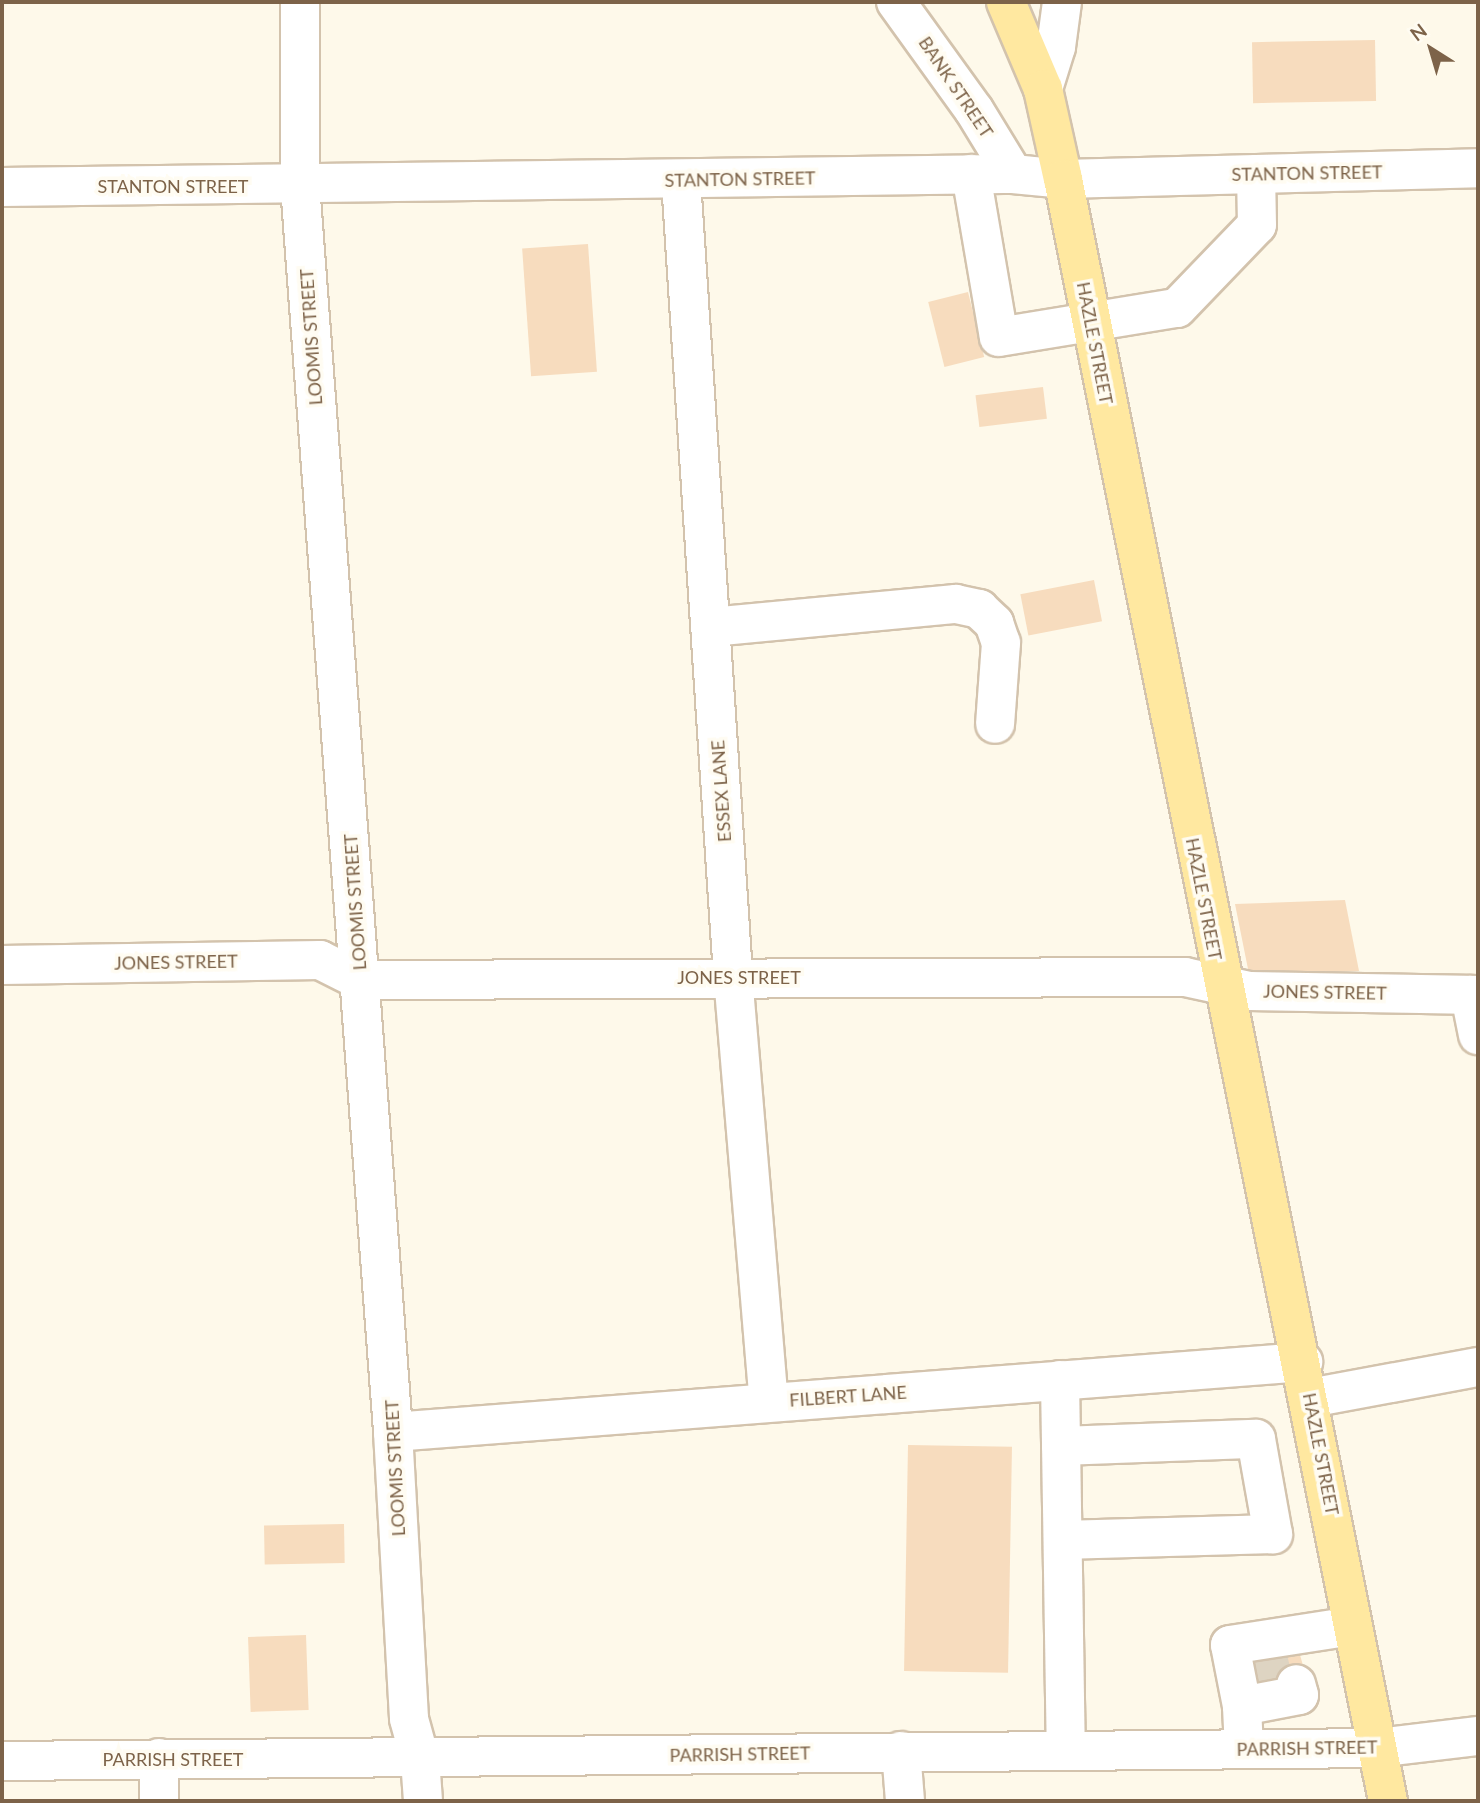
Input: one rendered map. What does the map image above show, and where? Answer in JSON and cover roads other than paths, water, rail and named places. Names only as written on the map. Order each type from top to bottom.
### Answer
[{"type":"main road","name":"HAZLE STREET","points":[[1006,2],[1043,89],[1063,179],[1220,982],[1306,1380],[1388,1801]]},
{"type":"street","name":"LOOMIS STREET","points":[[299,2],[300,185],[393,1432],[409,1719],[420,1759],[423,1801]]},
{"type":"street","name":"BANK STREET","points":[[896,2],[974,110],[1013,174]]},
{"type":"street","points":[[1043,89],[1056,47],[1062,2]]},
{"type":"street","name":"STANTON STREET","points":[[2,187],[681,180],[971,174],[1013,174],[1063,179],[1478,168]]},
{"type":"street","points":[[971,174],[999,337],[1177,308],[1257,225],[1256,174]]},
{"type":"street","name":"ESSEX LANE","points":[[681,180],[733,976],[769,1401]]},
{"type":"street","points":[[710,627],[957,604],[979,609],[995,623],[1001,643],[995,724]]},
{"type":"street","name":"JONES STREET","points":[[2,965],[320,960],[360,979],[1185,977],[1220,982],[1250,991],[1474,995]]},
{"type":"street","points":[[1474,995],[1478,1035]]},
{"type":"street","name":"FILBERT LANE","points":[[393,1432],[708,1410],[769,1401],[1060,1380],[1306,1380],[1478,1367]]},
{"type":"street","points":[[1060,1380],[1066,1750]]},
{"type":"street","points":[[1061,1446],[1256,1439],[1273,1534],[1063,1541]]},
{"type":"street","points":[[1244,1749],[1274,1669],[1353,1626]]},
{"type":"street","name":"PARRISH STREET","points":[[2,1761],[1377,1748],[1478,1736]]},
{"type":"street","points":[[901,1752],[905,1801]]},
{"type":"street","points":[[159,1758],[159,1801]]},
{"type":"tunnel","points":[[1267,1653],[1276,1690]]}]
